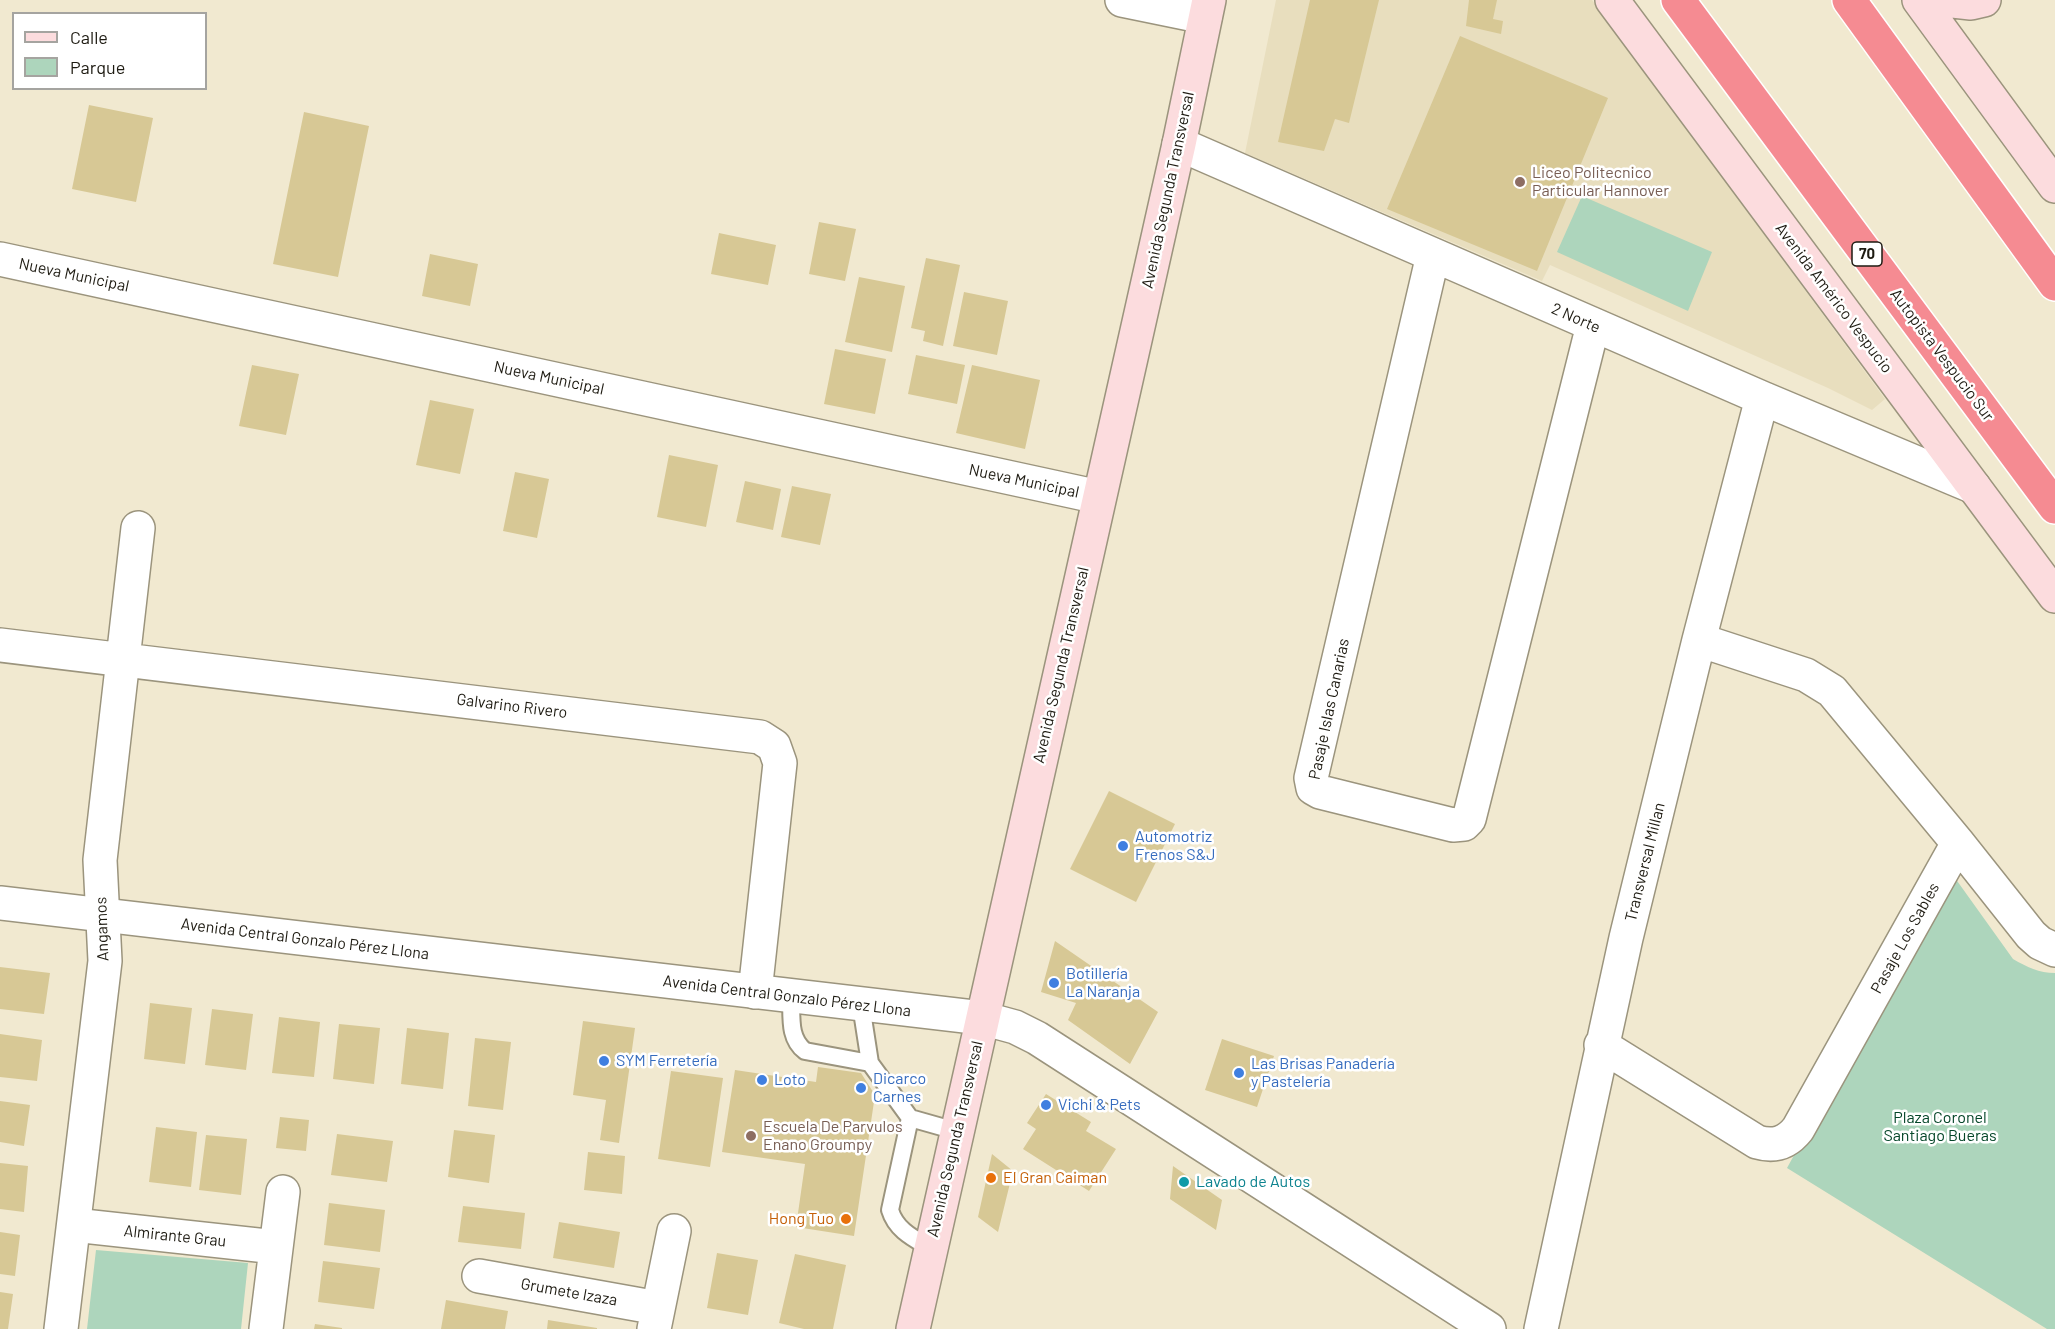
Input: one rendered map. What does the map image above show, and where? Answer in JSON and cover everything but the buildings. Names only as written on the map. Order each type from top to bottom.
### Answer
[{"type":"highway","name":"Autopista Vespucio Sur","points":[[1678,0],[2055,507]]},
{"type":"highway","points":[[1849,0],[2055,284]]},
{"type":"main road","name":"Avenida Américo Vespucio","points":[[1612,0],[2055,596]]},
{"type":"main road","points":[[1919,0],[2055,186]]},
{"type":"main road","points":[[1944,0],[1971,3],[1984,0]]},
{"type":"main road","name":"Avenida Segunda Transversal","points":[[912,1329],[1179,144],[1207,9]]},
{"type":"street","points":[[1122,0],[1207,9]]},
{"type":"street","name":"2 Norte","points":[[1179,144],[1762,398],[1974,487]]},
{"type":"street","name":"Pasaje Islas Canarias","points":[[1433,255],[1311,778],[1313,788],[1320,792],[1454,825],[1464,824],[1469,819],[1593,325]]},
{"type":"street","name":"Nueva Municipal","points":[[0,259],[1099,498]]},
{"type":"street","name":"Transversal Millan","points":[[1541,1329],[1602,1045],[1699,640],[1762,398]]},
{"type":"street","name":"Angamos","points":[[62,1329],[105,961],[100,860],[138,528]]},
{"type":"street","points":[[1699,640],[1806,675],[1832,691],[2031,934],[2040,943],[2055,950]]},
{"type":"street","name":"Galvarino Rivero","points":[[0,645],[760,737],[768,741],[778,754],[780,763],[755,992]]},
{"type":"street","name":"Pasaje Los Sables","points":[[1602,1045],[1756,1142],[1766,1144],[1785,1141],[1798,1129],[1958,843]]},
{"type":"street","name":"Avenida Central Gonzalo Pérez Llona","points":[[0,903],[982,1018],[1015,1027],[1037,1038],[1489,1329]]},
{"type":"street","points":[[266,1329],[283,1192]]},
{"type":"street","name":"Almirante Grau","points":[[74,1225],[276,1247]]},
{"type":"street","name":"Grumete Izaza","points":[[479,1276],[656,1319],[674,1231]]},
{"type":"lane","points":[[791,996],[794,1039],[805,1052],[870,1063]]},
{"type":"lane","points":[[861,1005],[870,1063],[910,1118],[956,1131]]},
{"type":"lane","points":[[910,1118],[891,1210],[898,1227],[930,1248]]},
{"type":"shaded area","name":"Liceo Politecnico Particular Hannover","points":[[1276,0],[1592,0],[1885,399],[1872,410],[1828,388],[1550,265],[1542,281],[1245,153]]},
{"type":"green space","points":[[1582,196],[1712,252],[1688,311],[1557,252]]},
{"type":"green space","name":"Plaza Coronel Santiago Bueras","points":[[1950,871],[2013,959],[2033,969],[2055,973],[2055,1329],[2047,1329],[1787,1168]]},
{"type":"green space","points":[[96,1250],[248,1263],[241,1329],[87,1329]]},
{"type":"place","name":"Liceo Politecnico Particular Hannover","points":[[1520,182]]},
{"type":"place","name":"Automotriz Frenos S&J","points":[[1123,846]]},
{"type":"place","name":"Botillería La Naranja","points":[[1054,983]]},
{"type":"place","name":"SYM Ferretería","points":[[604,1061]]},
{"type":"place","name":"Las Brisas Panadería y Pastelería","points":[[1239,1073]]},
{"type":"place","name":"Loto","points":[[762,1080]]},
{"type":"place","name":"Dicarco Carnes","points":[[861,1088]]},
{"type":"place","name":"Vichi & Pets","points":[[1046,1105]]},
{"type":"place","name":"Escuela De Parvulos Enano Groumpy","points":[[751,1136]]},
{"type":"place","name":"El Gran Caiman","points":[[991,1178]]},
{"type":"place","name":"Lavado de Autos","points":[[1184,1182]]},
{"type":"place","name":"Hong Tuo","points":[[846,1219]]}]
